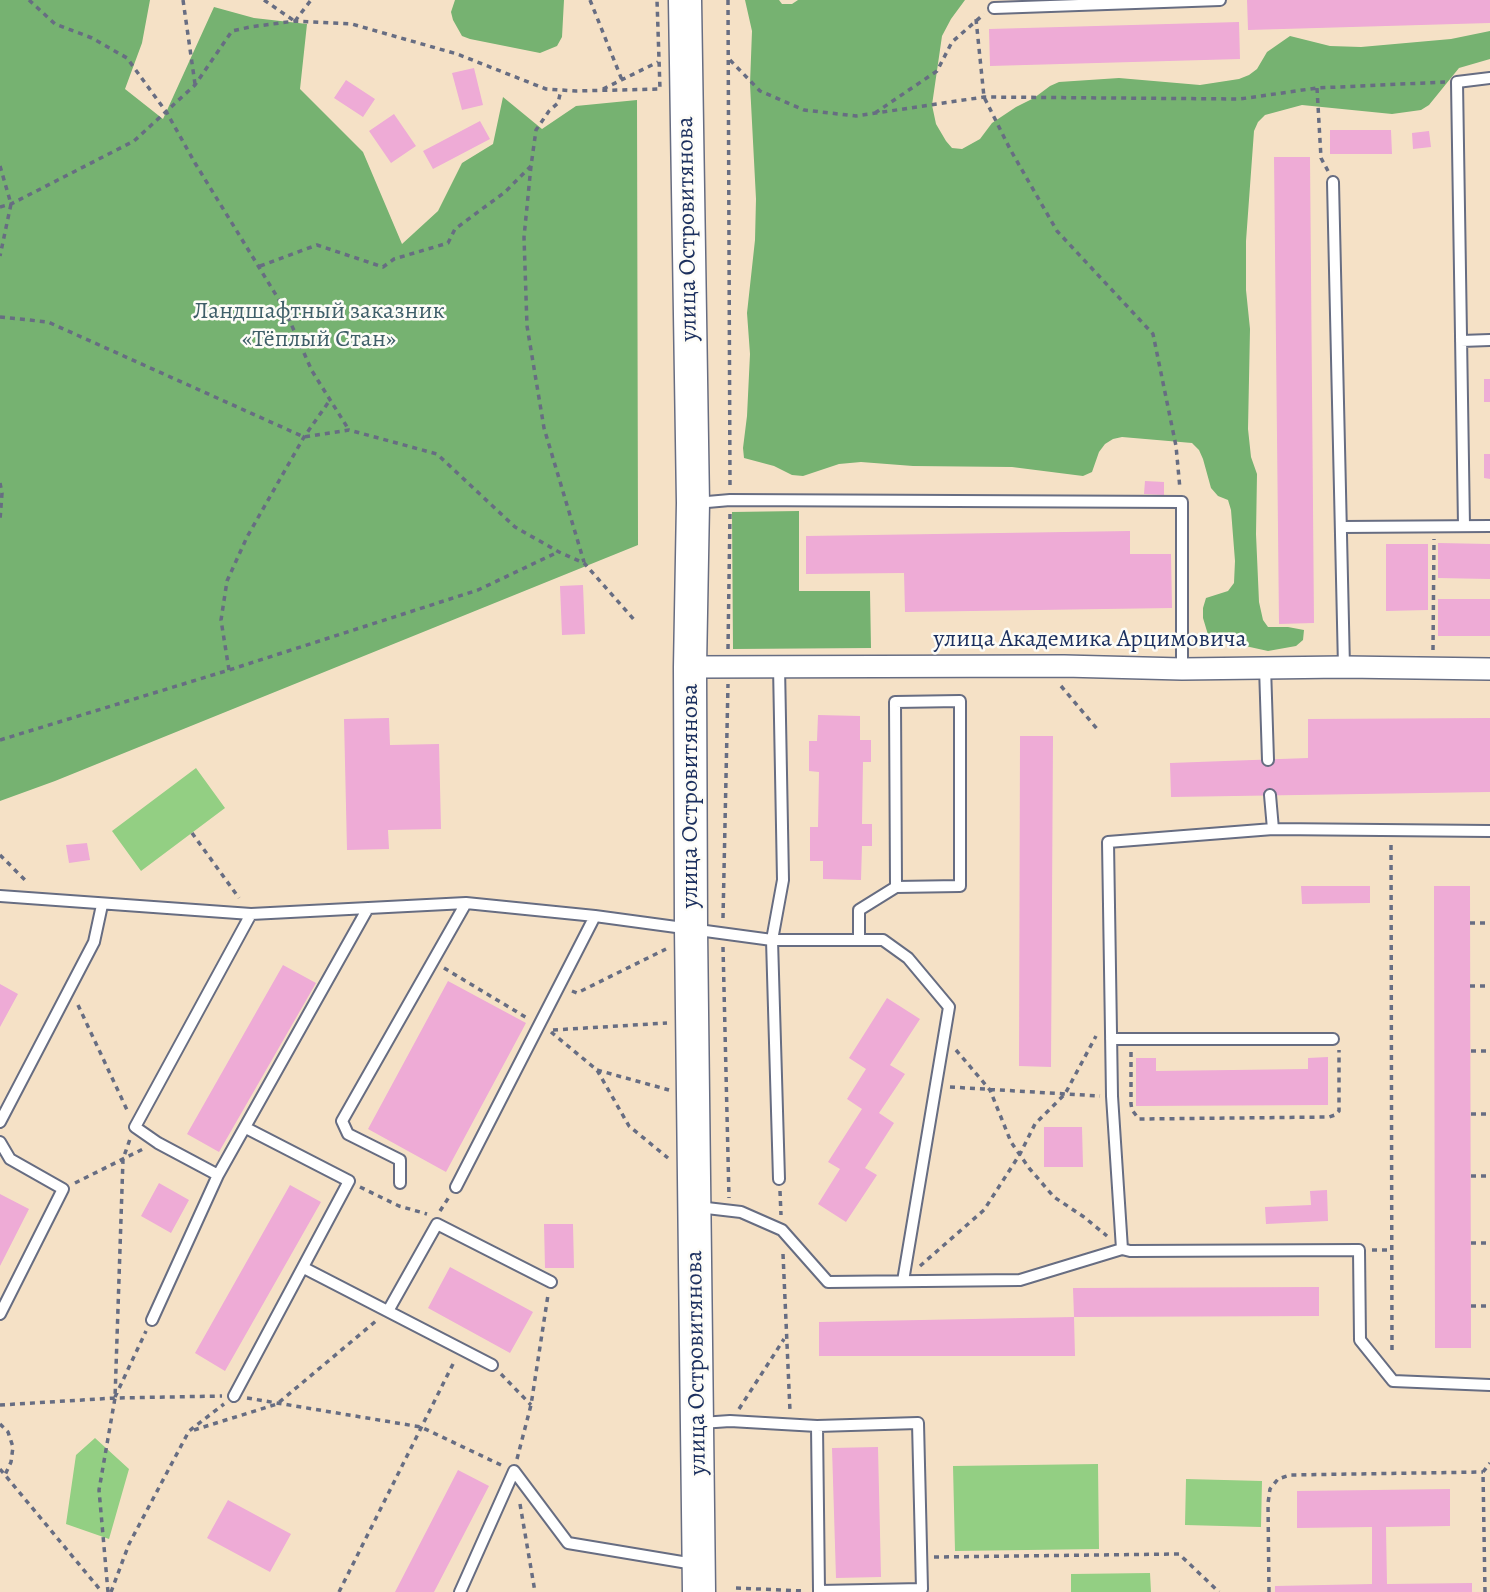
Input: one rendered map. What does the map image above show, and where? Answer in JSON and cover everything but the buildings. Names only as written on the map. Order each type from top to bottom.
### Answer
[{"type":"main road","name":"улица Островитянова","points":[[685,0],[694,503],[691,667],[679,938],[695,1207],[699,1578]]},
{"type":"street","name":"улица Академика Арцимовича","points":[[691,667],[1490,669]]},
{"type":"lane","points":[[994,8],[1220,0]]},
{"type":"lane","points":[[1464,526],[1457,82],[1490,78]]},
{"type":"lane","points":[[1334,182],[1344,667]]},
{"type":"lane","points":[[1461,341],[1490,340]]},
{"type":"lane","points":[[694,503],[730,500],[1182,502],[1182,669]]},
{"type":"lane","points":[[1342,527],[1490,526]]},
{"type":"lane","points":[[779,666],[783,880],[772,940],[779,1179]]},
{"type":"lane","points":[[1265,667],[1268,760]]},
{"type":"lane","points":[[859,939],[859,910],[896,887],[960,886],[960,701],[895,702],[896,887]]},
{"type":"lane","points":[[1270,795],[1273,829]]},
{"type":"lane","points":[[1122,1249],[1112,1096],[1108,842],[1273,829],[1490,831]]},
{"type":"lane","points":[[0,896],[251,914],[466,903],[595,916],[679,938],[723,933],[772,940],[883,940],[908,958],[949,1007],[903,1281]]},
{"type":"lane","points":[[400,1183],[400,1160],[348,1134],[342,1121],[466,903]]},
{"type":"lane","points":[[0,1122],[94,942],[102,905]]},
{"type":"lane","points":[[152,1320],[218,1175],[368,908]]},
{"type":"lane","points":[[218,1175],[158,1143],[135,1127],[251,914]]},
{"type":"lane","points":[[456,1187],[595,916]]},
{"type":"lane","points":[[1111,1039],[1333,1039]]},
{"type":"lane","points":[[234,1396],[349,1181],[246,1128]]},
{"type":"lane","points":[[0,1142],[10,1159],[63,1189],[0,1314]]},
{"type":"lane","points":[[695,1207],[741,1212],[782,1230],[828,1282],[1020,1280],[1122,1249],[1359,1250],[1360,1340],[1392,1381],[1490,1385]]},
{"type":"lane","points":[[388,1311],[437,1224],[551,1282]]},
{"type":"lane","points":[[304,1268],[492,1365]]},
{"type":"lane","points":[[698,1423],[730,1421],[817,1426],[918,1423],[922,1589],[819,1591],[817,1426]]},
{"type":"lane","points":[[460,1592],[513,1471],[568,1543],[699,1578]]},
{"type":"path","points":[[29,0],[55,24],[92,38],[127,58],[167,113],[284,307],[312,372],[349,430]]},
{"type":"path","points":[[183,0],[195,85]]},
{"type":"path","points":[[264,0],[295,21]]},
{"type":"path","points":[[295,21],[311,0]]},
{"type":"path","points":[[590,0],[622,80]]},
{"type":"path","points":[[0,207],[11,204],[134,141],[195,85],[232,31],[295,21],[352,24],[457,54],[546,89],[660,89],[657,0]]},
{"type":"path","points":[[728,0],[730,500],[723,933],[729,1211]]},
{"type":"path","points":[[874,114],[937,71],[952,42],[976,19],[994,8]]},
{"type":"path","points":[[976,19],[984,97],[1057,231],[1153,334],[1176,446],[1182,502]]},
{"type":"path","points":[[729,60],[760,92],[804,110],[856,116],[984,97],[1240,99],[1317,88],[1457,82]]},
{"type":"path","points":[[600,91],[658,62]]},
{"type":"path","points":[[1317,88],[1321,158]]},
{"type":"path","points":[[561,90],[558,103],[536,130],[524,237],[527,327],[544,428],[584,563]]},
{"type":"path","points":[[0,166],[11,204],[0,256]]},
{"type":"path","points":[[259,266],[317,245],[383,267],[405,255],[448,243],[455,229],[505,192],[531,166]]},
{"type":"path","points":[[0,317],[48,322],[304,437],[349,430],[437,454],[515,527],[584,563],[636,622]]},
{"type":"path","points":[[229,670],[221,620],[228,581],[247,537],[304,437],[330,400]]},
{"type":"path","points":[[0,483],[0,520]]},
{"type":"path","points":[[1433,667],[1434,526]]},
{"type":"path","points":[[0,740],[478,590],[559,552]]},
{"type":"path","points":[[1043,666],[1098,730]]},
{"type":"path","points":[[1391,829],[1392,1381]]},
{"type":"path","points":[[192,833],[251,914]]},
{"type":"path","points":[[0,855],[45,900]]},
{"type":"path","points":[[1470,923],[1490,923]]},
{"type":"path","points":[[560,987],[577,993],[679,938]]},
{"type":"path","points":[[70,986],[135,1127],[123,1159],[115,1398],[99,1490],[110,1592]]},
{"type":"path","points":[[1470,986],[1490,986]]},
{"type":"path","points":[[903,1281],[984,1210],[1020,1154],[1035,1124],[1065,1094],[1111,1009]]},
{"type":"path","points":[[550,1031],[597,1070],[629,1126],[668,1158]]},
{"type":"path","points":[[944,1035],[990,1090],[1011,1142],[1054,1197],[1084,1217],[1122,1249]]},
{"type":"path","points":[[1131,1039],[1131,1104],[1139,1119],[1335,1115],[1339,1105],[1339,1051],[1333,1039]]},
{"type":"path","points":[[1471,1051],[1490,1051]]},
{"type":"path","points":[[597,1070],[668,1090]]},
{"type":"path","points":[[935,1087],[1112,1096]]},
{"type":"path","points":[[1471,1114],[1490,1114]]},
{"type":"path","points":[[63,1189],[158,1143]]},
{"type":"path","points":[[1471,1176],[1490,1176]]},
{"type":"path","points":[[779,1179],[790,1404]]},
{"type":"path","points":[[349,1181],[399,1206],[436,1217],[456,1187]]},
{"type":"path","points":[[1471,1243],[1490,1243]]},
{"type":"path","points":[[536,1592],[513,1471],[531,1405],[551,1282]]},
{"type":"path","points":[[1471,1306],[1490,1306]]},
{"type":"path","points":[[189,1431],[277,1404],[388,1311]]},
{"type":"path","points":[[115,1398],[152,1320]]},
{"type":"path","points":[[730,1421],[786,1337]]},
{"type":"path","points":[[339,1592],[461,1349]]},
{"type":"path","points":[[492,1365],[531,1405]]},
{"type":"path","points":[[110,1592],[129,1544],[189,1431],[234,1396]]},
{"type":"path","points":[[0,1405],[115,1398],[234,1396],[421,1427],[513,1471]]},
{"type":"path","points":[[0,1424],[8,1432],[13,1447],[11,1462],[5,1475]]},
{"type":"path","points":[[1485,1592],[1483,1472],[1490,1463]]},
{"type":"path","points":[[0,1469],[102,1592]]},
{"type":"path","points":[[1269,1592],[1268,1503],[1270,1489],[1278,1479],[1290,1475],[1483,1472]]},
{"type":"path","points":[[922,1557],[1179,1554],[1219,1592]]},
{"type":"path","points":[[741,1592],[736,1588],[819,1591]]},
{"type":"green space","name":"Ландшафтный заказник «Тёплый Стан»","points":[[0,0],[150,0],[142,43],[125,89],[163,119],[214,7],[254,18],[307,24],[300,89],[363,152],[402,244],[438,211],[462,163],[493,144],[503,97],[542,129],[576,106],[637,100],[638,545],[0,801]]},
{"type":"green space","points":[[455,0],[564,0],[562,37],[557,46],[540,53],[470,39],[462,36],[453,20],[451,12]]},
{"type":"green space","points":[[745,0],[779,0],[782,4],[792,4],[798,0],[965,0],[942,36],[932,105],[936,124],[946,141],[952,148],[962,149],[980,139],[992,123],[1059,82],[1119,78],[1200,85],[1249,75],[1257,69],[1267,52],[1290,36],[1330,46],[1361,47],[1451,39],[1490,31],[1490,59],[1459,68],[1429,105],[1421,110],[1392,114],[1302,105],[1265,115],[1254,131],[1246,241],[1246,290],[1250,329],[1248,429],[1251,457],[1257,474],[1259,602],[1263,620],[1268,627],[1304,630],[1303,640],[1296,646],[1268,651],[1209,638],[1203,618],[1206,598],[1228,591],[1234,583],[1231,510],[1228,500],[1218,496],[1211,488],[1203,459],[1192,443],[1122,437],[1113,439],[1099,452],[1092,472],[1083,476],[1012,467],[913,466],[861,462],[839,464],[803,476],[792,475],[774,466],[744,458],[750,354],[747,313],[755,240],[756,199],[750,84],[752,31]]},
{"type":"green space","points":[[799,511],[799,591],[870,591],[871,648],[733,649],[732,512]]},
{"type":"green space","points":[[196,768],[225,808],[141,871],[112,831]]},
{"type":"green space","points":[[95,1438],[129,1469],[109,1539],[66,1524],[76,1455]]},
{"type":"green space","points":[[1098,1464],[1099,1549],[955,1551],[953,1466]]},
{"type":"green space","points":[[1186,1479],[1262,1481],[1261,1527],[1185,1525]]},
{"type":"green space","points":[[1150,1573],[1151,1592],[1071,1592],[1071,1574]]}]
